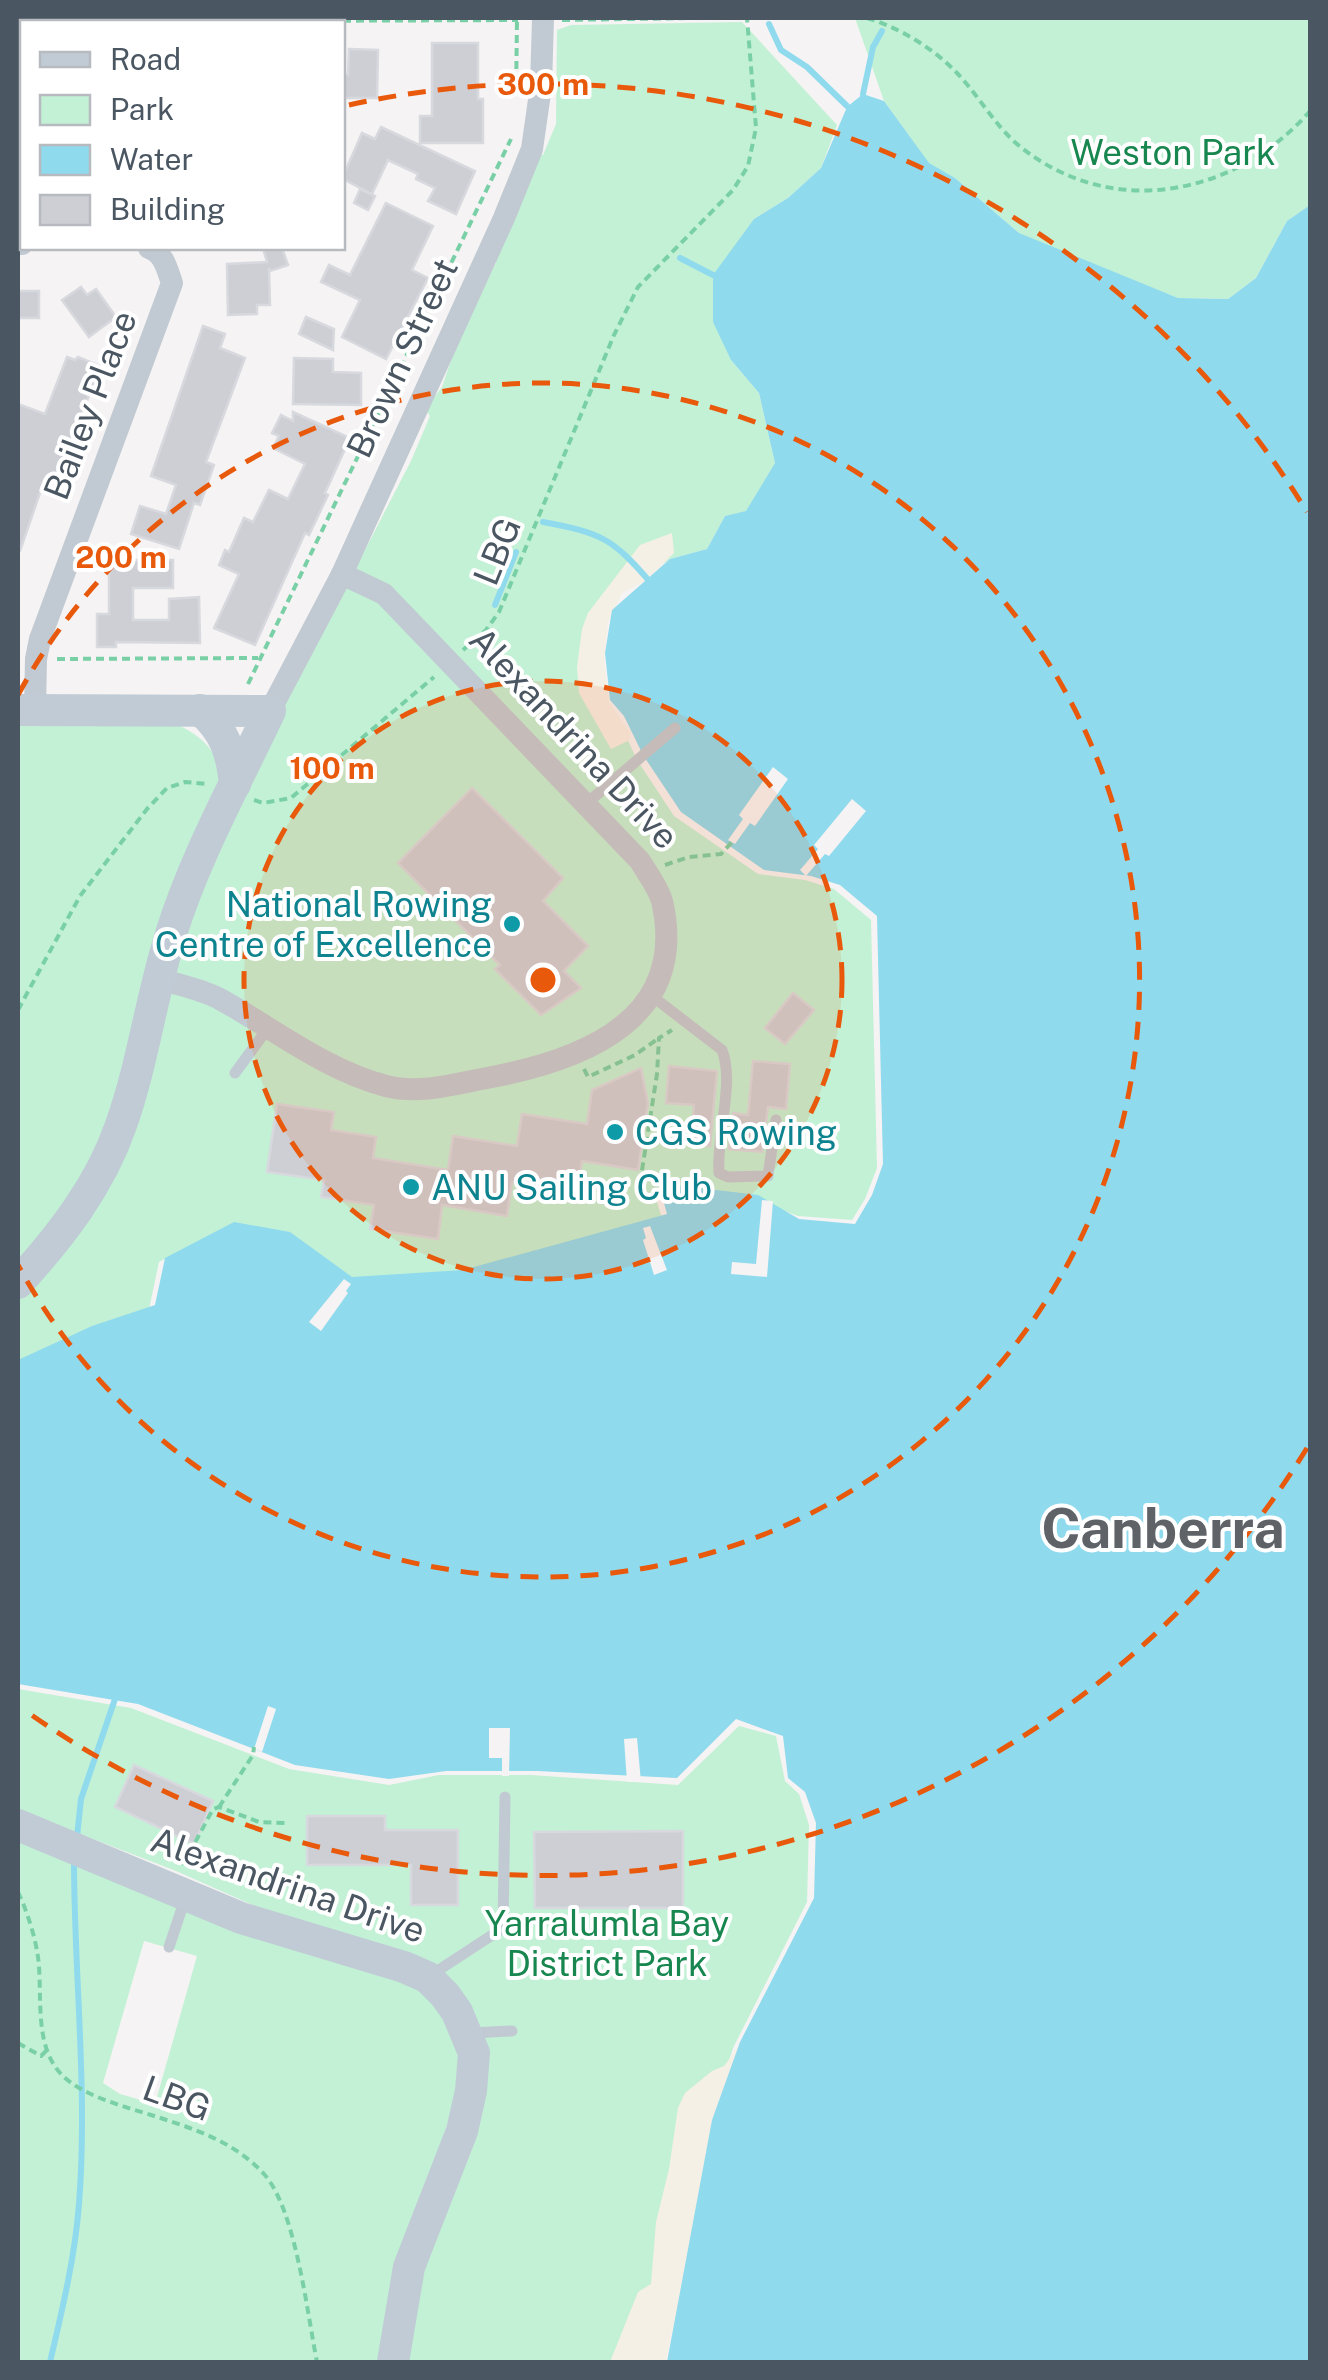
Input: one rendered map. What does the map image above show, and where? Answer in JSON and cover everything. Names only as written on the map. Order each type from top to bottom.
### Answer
[{"type":"main road","points":[[18,1284],[51,1247],[90,1191],[120,1128],[171,932],[233,789],[254,711],[26,710]]},
{"type":"main road","points":[[200,710],[214,721],[225,740],[232,758],[233,789]]},
{"type":"main road","name":"Alexandrina Drive","points":[[18,1825],[74,1850],[182,1882],[241,1918],[428,1977],[445,1995],[474,2053],[471,2091],[462,2130],[408,2267],[393,2362]]},
{"type":"street","name":"Brown Street","points":[[254,711],[342,574],[504,218],[532,148],[541,86],[543,19]]},
{"type":"street","name":"Bailey Place","points":[[26,710],[40,639],[172,283],[156,250]]},
{"type":"street","name":"Alexandrina Drive","points":[[342,574],[384,594],[640,860],[661,898],[666,938],[661,972],[652,996]]},
{"type":"street","points":[[160,979],[214,996],[329,1064],[390,1087],[427,1089],[538,1068],[582,1052],[617,1031],[645,1008],[652,996]]},
{"type":"lane","points":[[587,803],[675,728]]},
{"type":"lane","points":[[652,996],[722,1050],[727,1063],[718,1135],[719,1173],[728,1178],[768,1176],[776,1120]]},
{"type":"lane","points":[[235,1074],[268,1028]]},
{"type":"lane","points":[[428,1977],[503,1928],[505,1796]]},
{"type":"lane","points":[[169,1947],[182,1882]]},
{"type":"lane","points":[[466,2034],[512,2031]]},
{"type":"path","points":[[345,21],[695,18]]},
{"type":"path","name":"LBG","points":[[18,1010],[80,896],[167,788],[198,782],[233,789],[263,803],[291,798],[486,630],[499,612],[614,334],[638,287],[733,190],[748,166],[756,128],[747,18]]},
{"type":"path","points":[[867,18],[899,30],[956,72],[1015,142],[1042,162],[1073,177],[1106,186],[1140,191],[1208,182],[1269,151],[1310,110]]},
{"type":"path","points":[[516,111],[518,20]]},
{"type":"path","points":[[254,711],[259,658],[516,129]]},
{"type":"path","points":[[36,659],[259,658]]},
{"type":"path","points":[[647,872],[689,857],[721,854],[732,842]]},
{"type":"path","points":[[638,1196],[659,1038],[684,1021]]},
{"type":"path","points":[[182,1882],[185,1864],[214,1809],[220,1807],[254,1755],[254,1747]]},
{"type":"path","points":[[220,1807],[259,1822],[285,1823]]},
{"type":"path","name":"LBG","points":[[18,1892],[38,1956],[43,2029],[60,2073],[88,2091],[199,2130],[225,2143],[263,2172],[277,2192],[287,2222],[317,2362]]},
{"type":"path","points":[[18,2042],[40,2056],[48,2050]]},
{"type":"green space","name":"Weston Park","points":[[855,18],[1310,18],[1310,205],[1287,221],[1256,278],[1228,299],[1178,298],[1048,248],[1019,233],[955,178],[929,164],[884,101]]},
{"type":"green space","points":[[742,22],[837,125],[821,168],[788,198],[754,219],[731,360],[759,393],[775,463],[746,512],[725,516],[707,549],[670,559],[625,589],[608,609],[600,654],[605,705],[618,719],[637,760],[674,816],[758,874],[805,880],[834,889],[871,920],[877,1168],[865,1199],[852,1220],[798,1216],[752,1199],[669,1189],[655,1196],[662,1218],[459,1276],[352,1283],[228,1226],[159,1262],[149,1309],[18,1361],[18,1299],[59,1253],[178,942],[279,716],[411,461],[430,416],[425,409],[442,387],[462,328],[496,263],[485,237],[518,158],[543,155],[556,124],[557,30],[571,25]]},
{"type":"green space","points":[[172,722],[206,744],[216,760],[221,781],[104,1137],[72,1199],[18,1263],[18,723]]},
{"type":"green space","name":"Yarralumla Bay District Park","points":[[18,1689],[131,1708],[289,1769],[389,1785],[439,1775],[531,1775],[678,1785],[739,1726],[776,1736],[785,1781],[799,1794],[809,1825],[807,1902],[734,2046],[706,2124],[661,2362],[401,2362],[417,2272],[479,2096],[445,1990],[176,1871],[18,1810]]},
{"type":"green space","points":[[18,1835],[417,1986],[449,2020],[462,2073],[379,2362],[18,2362]],"holes":[[[144,1941],[197,1956],[155,2104],[120,2094],[103,2083]]]},
{"type":"sand","points":[[672,533],[674,553],[645,581],[622,593],[608,622],[604,660],[609,702],[630,732],[630,740],[611,749],[579,693],[577,667],[582,629],[588,613],[640,545]]},
{"type":"sand","points":[[746,2037],[666,2362],[610,2362],[638,2292],[651,2284],[656,2222],[678,2108],[685,2093],[724,2066]]},
{"type":"water","points":[[863,94],[884,101],[929,163],[955,178],[1019,233],[1178,298],[1228,299],[1256,278],[1287,221],[1310,205],[1310,2362],[667,2362],[712,2120],[740,2042],[814,1898],[816,1823],[805,1792],[788,1778],[783,1736],[736,1719],[677,1778],[446,1771],[389,1779],[295,1765],[138,1704],[18,1684],[18,1360],[92,1326],[155,1305],[165,1258],[234,1222],[290,1232],[352,1277],[463,1270],[667,1214],[661,1192],[675,1185],[758,1195],[799,1219],[855,1224],[872,1195],[883,1164],[877,916],[840,885],[811,876],[764,870],[681,812],[643,755],[624,716],[610,700],[605,653],[612,610],[670,559],[707,549],[725,516],[746,511],[775,463],[759,393],[731,360],[713,322],[713,275],[754,219],[788,198],[821,168],[847,107]]},
{"type":"pier","points":[[773,767],[788,779],[755,826],[750,823],[735,844],[728,840],[743,819],[739,815]]},
{"type":"pier","points":[[852,799],[866,811],[829,856],[825,854],[806,876],[800,870],[818,849],[814,845]]},
{"type":"pier","points":[[762,1200],[773,1201],[767,1277],[731,1274],[732,1262],[756,1264]]},
{"type":"pier","points":[[650,1226],[667,1270],[654,1275],[643,1240],[643,1228]]},
{"type":"pier","points":[[344,1279],[351,1284],[348,1293],[321,1331],[309,1322]]},
{"type":"pier","points":[[268,1706],[276,1709],[262,1752],[254,1749]]},
{"type":"pier","points":[[489,1728],[510,1728],[509,1776],[502,1776],[502,1758],[489,1758]]},
{"type":"pier","points":[[637,1738],[641,1782],[627,1782],[624,1739]]},
{"type":"building","points":[[432,43],[478,43],[483,143],[420,143],[420,116],[432,116]]},
{"type":"building","points":[[349,49],[378,50],[377,98],[345,98]]},
{"type":"building","points":[[381,127],[475,171],[456,214],[428,201],[435,188],[416,179],[418,174],[388,160],[372,194],[345,180],[362,133],[375,139]]},
{"type":"building","points":[[360,189],[375,196],[368,210],[354,203]]},
{"type":"building","points":[[386,203],[433,226],[412,270],[428,278],[386,359],[342,337],[360,300],[321,282],[329,265],[350,275]]},
{"type":"building","points":[[264,250],[283,250],[288,265],[270,271],[269,268],[270,305],[257,305],[257,314],[228,315],[227,264],[267,262]]},
{"type":"building","points":[[81,287],[87,295],[96,289],[116,317],[89,337],[62,300]]},
{"type":"building","points":[[18,291],[39,291],[39,318],[18,318]]},
{"type":"building","points":[[306,317],[334,329],[333,350],[299,334]]},
{"type":"building","points":[[203,326],[225,334],[220,348],[245,358],[206,462],[214,465],[200,505],[194,503],[179,549],[131,534],[140,506],[166,514],[176,485],[151,476]]},
{"type":"building","points":[[67,357],[100,366],[61,470],[52,487],[43,484],[18,551],[18,404],[45,414]]},
{"type":"building","points":[[294,358],[333,359],[333,372],[361,373],[361,405],[293,404]]},
{"type":"building","points":[[293,412],[350,438],[325,493],[328,495],[309,535],[305,533],[255,645],[214,628],[239,574],[219,565],[244,518],[253,522],[269,490],[288,499],[305,464],[273,448],[279,436],[272,433],[281,415],[293,421]]},
{"type":"building","points":[[109,560],[173,560],[173,588],[133,588],[133,620],[169,620],[169,599],[199,597],[200,643],[116,642],[116,647],[97,647],[97,614],[109,614]]},
{"type":"building","name":"National Rowing Centre of Excellence","points":[[472,788],[563,878],[543,901],[588,946],[564,971],[581,988],[541,1015],[495,969],[500,965],[398,863]]},
{"type":"building","points":[[793,993],[814,1010],[785,1044],[765,1028]]},
{"type":"building","points":[[753,1061],[790,1064],[786,1109],[768,1107],[762,1152],[729,1149],[733,1113],[748,1115]]},
{"type":"building","points":[[669,1066],[717,1071],[710,1146],[691,1144],[694,1105],[666,1103]]},
{"type":"building","points":[[641,1068],[648,1103],[638,1170],[582,1161],[577,1193],[512,1182],[507,1216],[442,1205],[438,1239],[370,1229],[374,1205],[321,1197],[324,1180],[267,1172],[277,1104],[334,1112],[331,1130],[376,1137],[373,1158],[448,1170],[453,1136],[517,1146],[522,1114],[587,1124],[592,1090]]},
{"type":"building","points":[[134,1765],[213,1801],[194,1844],[115,1807]]},
{"type":"building","points":[[307,1816],[385,1816],[385,1830],[458,1830],[458,1905],[411,1905],[411,1865],[307,1865]]},
{"type":"building","points":[[683,1831],[683,1908],[535,1908],[534,1832]]},
{"type":"waterway","points":[[769,24],[781,50],[807,67],[847,106]]},
{"type":"waterway","points":[[863,94],[873,47],[882,31]]},
{"type":"waterway","points":[[680,258],[713,275]]},
{"type":"waterway","points":[[543,522],[604,540],[626,556],[651,583]]},
{"type":"waterway","points":[[495,605],[516,552]]},
{"type":"waterway","points":[[77,1837],[81,1799],[115,1699]]},
{"type":"waterway","points":[[50,2362],[79,2204],[81,2075],[74,1860]]},
{"type":"place","name":"National Rowing Centre of Excellence","points":[[512,924]]},
{"type":"place","name":"CGS Rowing","points":[[615,1132]]},
{"type":"place","name":"ANU Sailing Club","points":[[411,1187]]},
{"type":"district","name":"Canberra","points":[[1163,1528]]}]
